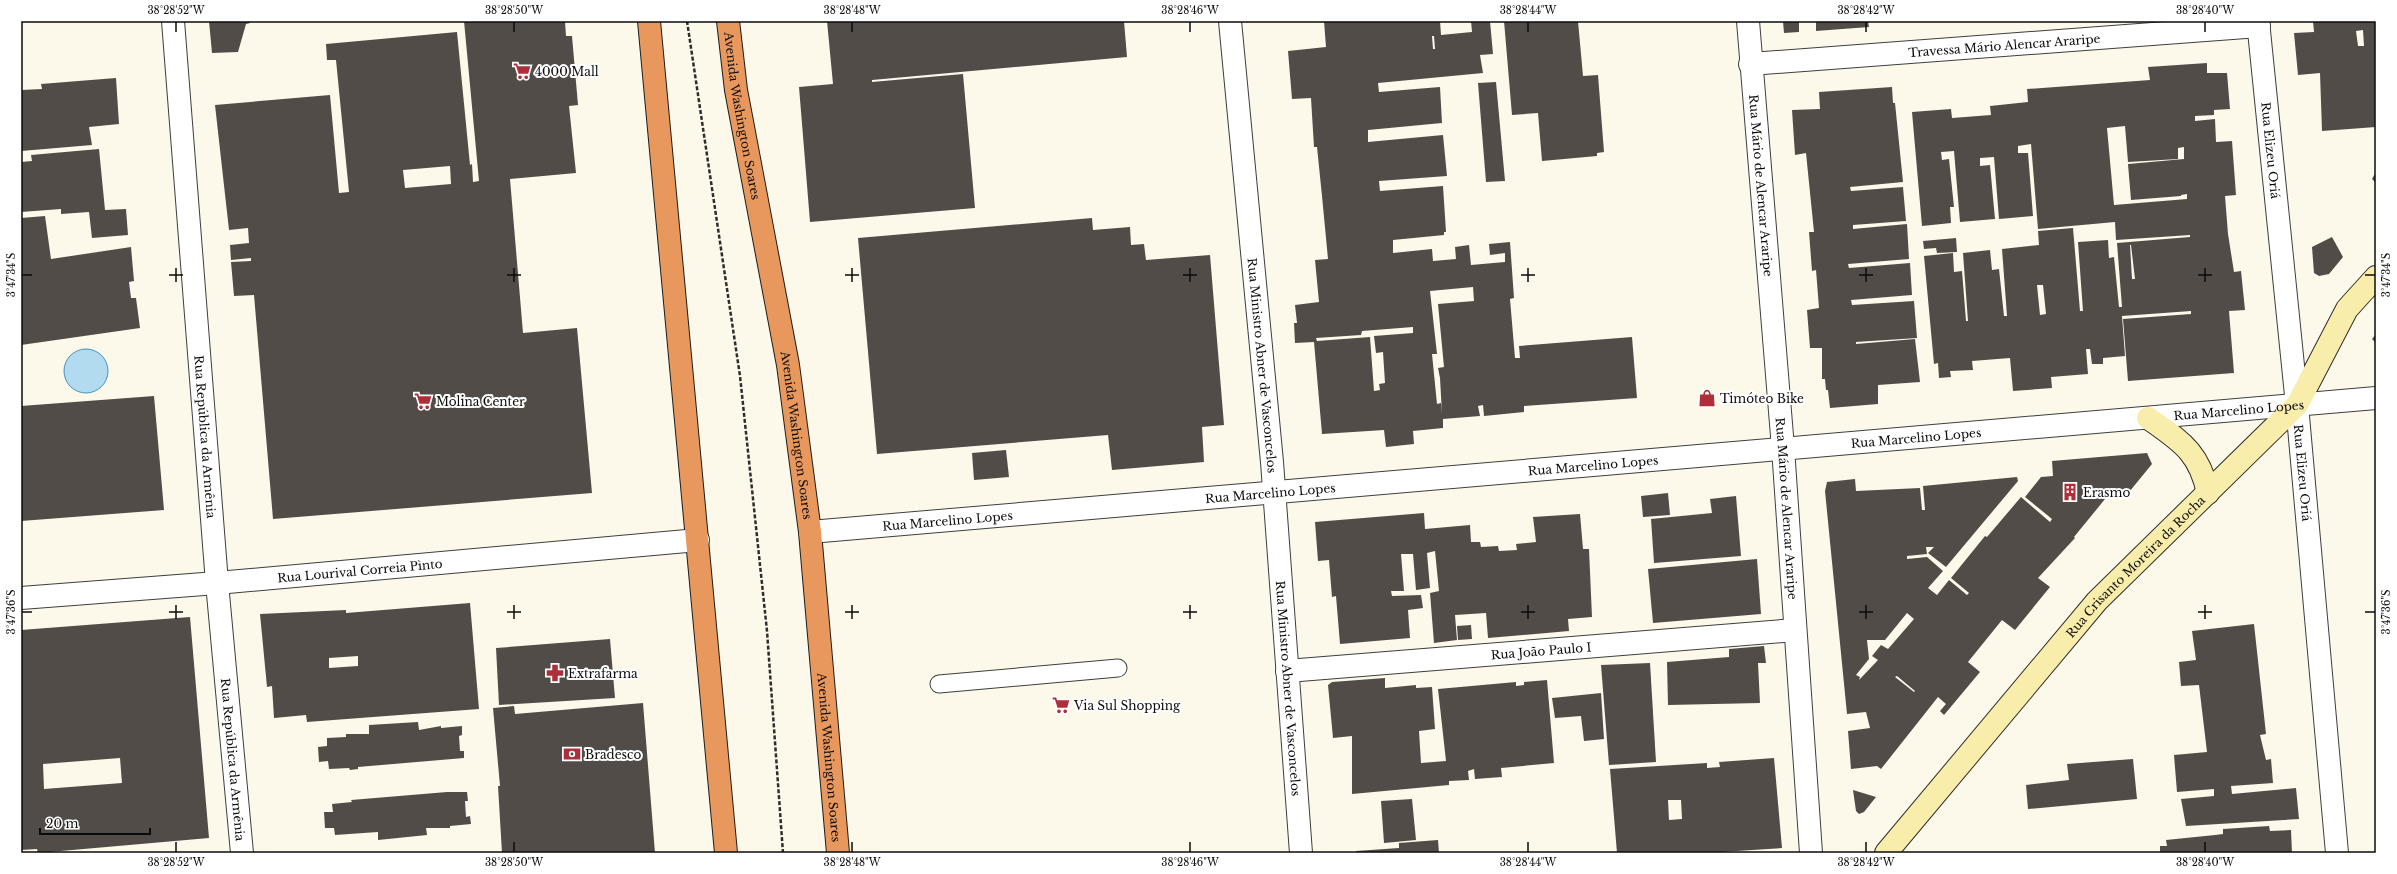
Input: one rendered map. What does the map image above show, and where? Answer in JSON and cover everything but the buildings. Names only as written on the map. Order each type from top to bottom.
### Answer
[{"type":"highway","points":[[649,21],[726,853]]},
{"type":"highway","name":"Avenida Washington Soares","points":[[728,21],[736,90],[788,365],[810,532],[838,853]]},
{"type":"street","name":"Rua República da Armênia","points":[[173,21],[217,583],[242,853]]},
{"type":"street","name":"Rua Ministro Abner de Vasconcelos","points":[[1230,21],[1274,493],[1301,853]]},
{"type":"street","name":"Rua Mário de Alencar Araripe","points":[[1748,21],[1750,64],[1783,448],[1811,853]]},
{"type":"street","name":"Travessa Mário Alencar Araripe","points":[[1750,64],[2258,23]]},
{"type":"street","name":"Rua Elizeu Oriá","points":[[2258,23],[2297,405],[2337,853]]},
{"type":"street","name":"Rua Crisanto Moreira da Rocha","points":[[1886,853],[2097,601],[2297,405],[2347,309],[2376,277]]},
{"type":"street","name":"Rua Marcelino Lopes","points":[[810,532],[2376,398]]},
{"type":"street","points":[[2148,418],[2179,441],[2193,456],[2204,472],[2208,493]]},
{"type":"street","name":"Rua Lourival Correia Pìnto","points":[[21,598],[217,583],[698,540]]},
{"type":"street","name":"Rua João Paulo I","points":[[1287,671],[1795,630]]},
{"type":"lane","points":[[939,684],[1118,668]]},
{"type":"path","points":[[687,21],[740,376],[767,631],[783,853]]},
{"type":"water","points":[[82,349],[90,349],[102,355],[108,367],[108,375],[102,387],[90,393],[82,393],[70,387],[64,375],[64,367],[70,355]]},
{"type":"place","name":"4000 Mall","points":[[522,71]]},
{"type":"place","name":"Timóteo Bike","points":[[1707,398]]},
{"type":"place","name":"Molina Center","points":[[423,401]]},
{"type":"place","name":"Erasmo","points":[[2070,492]]},
{"type":"place","name":"Extrafarma","points":[[555,673]]},
{"type":"place","name":"Via Sul Shopping","points":[[1061,705]]},
{"type":"place","name":"Bradesco","points":[[572,754]]}]
